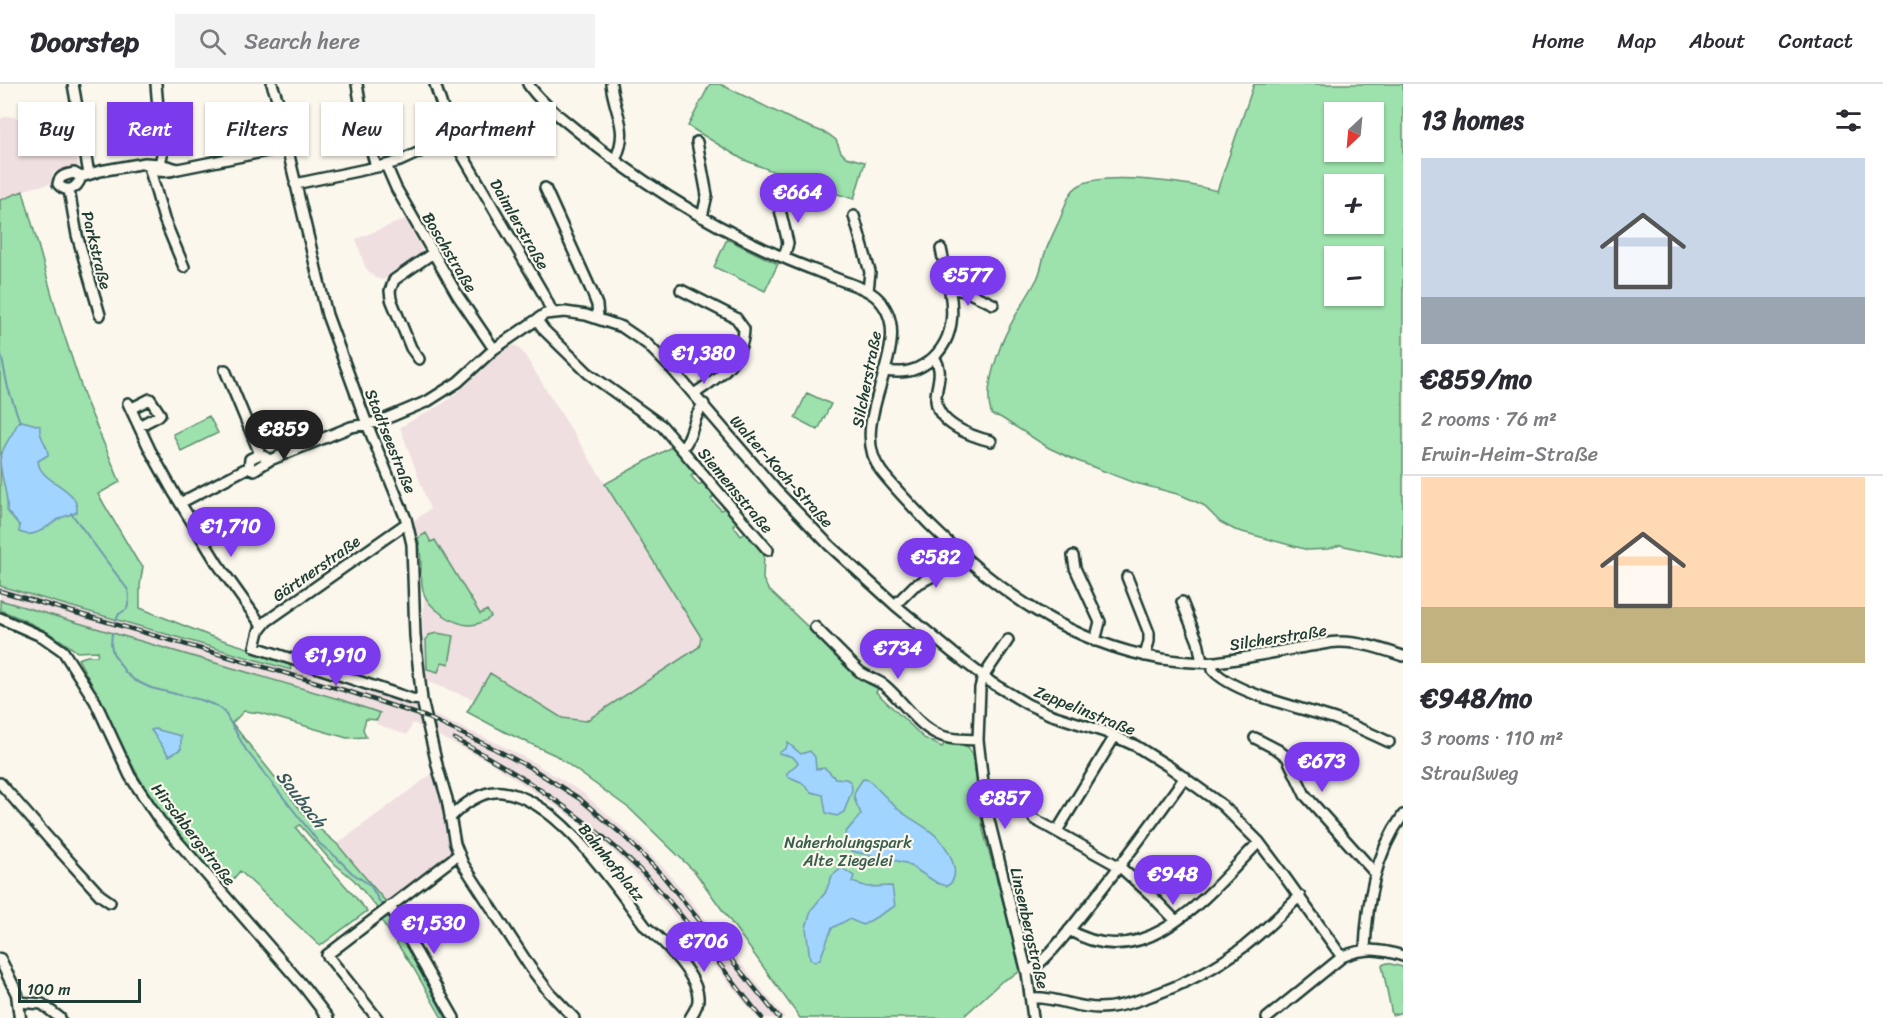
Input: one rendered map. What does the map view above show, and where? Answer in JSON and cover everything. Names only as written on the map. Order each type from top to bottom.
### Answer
[{"type":"street","points":[[73,84],[86,176]]},
{"type":"street","points":[[156,84],[162,155],[160,164]]},
{"type":"street","name":"Stadtseestraße","points":[[266,84],[274,102]]},
{"type":"street","name":"Stadtseestraße","points":[[272,84],[278,102]]},
{"type":"street","name":"Boschstraße","points":[[357,84],[363,120],[381,166],[470,316],[494,349]]},
{"type":"street","name":"Daimlerstraße","points":[[435,84],[441,102]]},
{"type":"street","name":"Silcherstraße","points":[[528,84],[547,106],[652,187],[702,217],[784,258],[867,291],[882,304],[890,317],[892,340],[870,431],[873,455],[878,466],[893,486],[965,559],[1030,608],[1057,624],[1095,641],[1145,656],[1178,661],[1213,662],[1338,642],[1363,644],[1403,656]]},
{"type":"street","points":[[611,84],[622,134],[622,142],[615,160]]},
{"type":"street","points":[[697,142],[707,195],[702,217]]},
{"type":"street","points":[[295,184],[381,166],[415,154]]},
{"type":"street","points":[[148,166],[167,172],[240,156]]},
{"type":"street","name":"Stadtseestraße","points":[[288,156],[327,315],[407,523],[414,557],[416,639],[422,700],[459,855],[530,967],[549,992],[574,1018]]},
{"type":"street","name":"Daimlerstraße","points":[[463,156],[552,312]]},
{"type":"street","points":[[69,190],[76,187],[86,176],[160,164],[178,168]]},
{"type":"street","points":[[148,166],[164,219],[184,267]]},
{"type":"street","name":"Parkstraße","points":[[86,176],[74,173],[61,177],[58,184],[63,189],[69,190],[77,235],[100,315]]},
{"type":"street","points":[[545,188],[592,292],[597,305],[597,317]]},
{"type":"street","points":[[775,189],[788,243],[784,258]]},
{"type":"street","points":[[854,216],[870,272],[867,291]]},
{"type":"street","points":[[884,371],[906,373],[922,366],[943,347],[950,333],[952,311],[941,249]]},
{"type":"street","points":[[419,360],[411,348],[391,299],[390,291],[392,283],[399,276],[433,254]]},
{"type":"street","points":[[949,288],[965,291],[993,304]]},
{"type":"street","points":[[681,290],[736,318],[744,329],[741,345],[728,369],[694,394]]},
{"type":"street","points":[[249,467],[254,470],[270,460],[351,427],[399,414],[438,395],[458,382],[494,349],[552,312]]},
{"type":"street","name":"Walter-Koch-Straße","points":[[552,312],[597,317],[622,327],[646,344],[704,404],[829,545],[895,605],[984,677]]},
{"type":"street","name":"Siemensstraße","points":[[537,320],[544,330],[588,373],[662,426],[768,550]]},
{"type":"street","points":[[934,357],[941,379],[936,398],[940,413],[953,425],[991,441]]},
{"type":"street","points":[[225,370],[260,454],[270,460]]},
{"type":"street","points":[[139,426],[160,414],[150,399],[130,405],[139,426],[150,450],[180,503],[212,555],[262,626],[255,647],[412,699],[422,700]]},
{"type":"street","name":"Siemensstraße","points":[[682,448],[704,404]]},
{"type":"street","points":[[249,467],[250,459],[260,454]]},
{"type":"street","points":[[180,503],[249,467]]},
{"type":"street","name":"Gärtnerstraße","points":[[262,626],[407,523]]},
{"type":"street","points":[[1073,556],[1075,568],[1100,622],[1095,641]]},
{"type":"street","points":[[895,605],[914,586],[965,559]]},
{"type":"street","points":[[1127,577],[1149,633],[1145,656]]},
{"type":"street","points":[[1182,602],[1198,642],[1202,662]]},
{"type":"street","name":"Hirschbergstraße","points":[[0,618],[43,637],[63,651],[95,700],[130,776],[160,821],[305,988],[328,1018]]},
{"type":"street","points":[[815,627],[859,671],[882,684],[925,726],[948,738],[978,740]]},
{"type":"street","name":"Linsenbergstraße","points":[[1008,640],[984,677],[979,698],[978,740],[986,808],[1027,973],[1033,1018]]},
{"type":"street","points":[[1213,662],[1212,670],[1225,681],[1274,701],[1339,720],[1389,742]]},
{"type":"street","name":"Zeppelinstraße","points":[[984,677],[1027,704],[1049,714],[1115,736],[1136,746],[1222,804],[1258,842],[1300,896],[1342,957]]},
{"type":"street","points":[[1057,831],[1115,736]]},
{"type":"street","points":[[1255,738],[1287,757],[1305,795],[1376,873]]},
{"type":"street","points":[[1027,973],[1069,930],[1120,867],[1185,777]]},
{"type":"street","points":[[0,783],[100,895],[110,902]]},
{"type":"street","name":"Bahnhofplatz","points":[[450,818],[469,802],[487,794],[502,792],[516,795],[553,817],[587,851],[646,927],[657,935],[694,982],[698,1001],[690,1018]]},
{"type":"street","name":"Bahnhofplatz","points":[[447,800],[469,802]]},
{"type":"street","points":[[1365,949],[1376,873],[1389,840],[1403,815]]},
{"type":"street","points":[[1034,819],[1120,867],[1176,921]]},
{"type":"street","points":[[1069,930],[1091,940],[1111,944],[1129,943],[1152,936],[1176,921],[1208,894],[1258,842]]},
{"type":"street","points":[[377,1018],[327,956],[459,855]]},
{"type":"street","points":[[1031,998],[1050,998],[1097,1008],[1130,1003],[1164,992],[1208,971],[1239,950],[1300,896]]},
{"type":"street","points":[[386,909],[454,1018]]},
{"type":"street","points":[[1267,1018],[1342,957],[1375,948],[1403,956]]},
{"type":"street","points":[[0,959],[11,978],[20,1018]]},
{"type":"street","points":[[18,1002],[42,1004],[60,1018]]},
{"type":"shaded area","points":[[7,116],[18,118],[18,156],[76,156],[79,168],[53,172],[55,183],[30,188],[0,200],[0,119]]},
{"type":"shaded area","points":[[406,219],[422,250],[420,256],[383,280],[375,278],[365,267],[356,239]]},
{"type":"shaded area","points":[[509,345],[517,346],[524,354],[701,637],[699,647],[586,721],[562,718],[490,673],[473,699],[425,681],[422,641],[424,594],[421,547],[412,522],[430,509],[400,427],[444,403]]},
{"type":"shaded area","points":[[0,586],[411,705],[497,743],[533,762],[583,793],[628,832],[666,870],[785,1018],[757,1018],[685,928],[611,849],[569,815],[488,761],[413,723],[407,735],[376,724],[380,713],[342,700],[0,600]]},
{"type":"shaded area","points":[[433,773],[455,853],[386,902],[337,844]]},
{"type":"green space","points":[[710,84],[720,84],[795,121],[828,134],[836,140],[846,157],[865,162],[854,199],[802,183],[742,159],[688,126]]},
{"type":"green space","points":[[1254,84],[1403,84],[1403,559],[1340,545],[1328,549],[1308,550],[1235,530],[1220,522],[1203,505],[1181,495],[1132,482],[1075,460],[1049,448],[1000,417],[992,415],[989,390],[992,372],[1003,339],[1040,273],[1047,249],[1073,191],[1080,185],[1108,179],[1147,180],[1217,191]]},
{"type":"green space","points":[[23,191],[57,313],[86,401],[120,482],[98,494],[138,562],[143,566],[140,608],[210,636],[283,659],[290,664],[291,670],[0,586],[0,200]]},
{"type":"green space","points":[[727,239],[778,264],[765,291],[714,267]]},
{"type":"green space","points":[[807,393],[831,404],[818,430],[795,418]]},
{"type":"green space","points":[[209,416],[218,433],[181,451],[173,434]]},
{"type":"green space","name":"Naherholungspark Alte Ziegelei","points":[[673,446],[696,471],[691,476],[699,485],[704,481],[715,495],[711,499],[721,510],[725,507],[738,521],[733,525],[741,536],[747,532],[764,553],[763,579],[768,589],[862,678],[880,686],[876,692],[924,738],[942,747],[946,741],[959,742],[971,751],[983,830],[1021,967],[1018,973],[1002,981],[962,1018],[800,1018],[695,872],[630,809],[555,755],[467,712],[490,673],[562,718],[586,721],[699,647],[701,637],[605,484]]},
{"type":"green space","points":[[426,533],[431,542],[435,540],[480,614],[487,610],[491,617],[478,624],[463,624],[443,615],[427,600],[423,589],[418,538]]},
{"type":"green space","points":[[0,600],[380,713],[377,720],[366,719],[363,729],[366,737],[347,738],[260,713],[244,711],[232,723],[308,819],[337,844],[386,902],[378,909],[354,880],[330,860],[300,825],[296,828],[367,911],[320,946],[240,871],[223,891],[155,804],[128,757],[78,659],[97,656],[98,651],[77,652],[40,628],[0,610]]},
{"type":"green space","points":[[437,633],[454,636],[449,664],[442,662],[438,672],[427,669],[426,640],[429,635]]},
{"type":"green space","points":[[390,913],[450,1018],[442,1018],[414,969],[381,920]]},
{"type":"green space","points":[[1387,963],[1403,967],[1403,1012],[1392,1015],[1382,965]]},
{"type":"water","points":[[18,422],[40,426],[40,434],[48,455],[38,461],[40,469],[72,496],[77,512],[30,534],[19,532],[20,526],[7,511],[7,498],[0,466],[3,450]]},
{"type":"water","points":[[151,730],[181,736],[181,749],[169,756]]},
{"type":"water","points":[[788,743],[801,754],[810,751],[815,757],[816,769],[825,768],[835,778],[851,782],[852,790],[844,812],[837,816],[826,813],[823,795],[811,792],[801,782],[787,776],[787,773],[798,763],[793,757],[779,753],[786,748]]},
{"type":"water","points":[[863,779],[869,780],[899,810],[929,830],[942,843],[950,855],[954,869],[952,881],[947,886],[937,883],[906,863],[851,851],[844,847],[842,843],[846,832],[861,814],[854,794]]},
{"type":"water","points":[[842,868],[854,876],[852,882],[868,887],[892,886],[895,906],[863,925],[849,919],[832,928],[820,959],[815,962],[810,959],[806,928],[811,910],[825,893],[832,876]]},
{"type":"waterway","name":"Saubach","points":[[0,349],[8,388],[20,422]]},
{"type":"waterway","name":"Saubach","points":[[71,513],[128,590],[127,609],[119,614],[116,620]]},
{"type":"waterway","name":"Saubach","points":[[112,633],[113,653],[125,672],[134,680],[151,688],[201,700],[217,706],[225,713],[246,750],[320,844],[352,873],[370,885],[384,909]]},
{"type":"waterway","name":"Saubach","points":[[387,914],[446,1018]]},
{"type":"railway","points":[[0,591],[347,691],[426,717],[531,768],[580,799],[625,837],[663,876],[779,1018]]},
{"type":"railway","points":[[455,739],[508,769],[560,803],[631,861],[681,915],[762,1018]]}]
